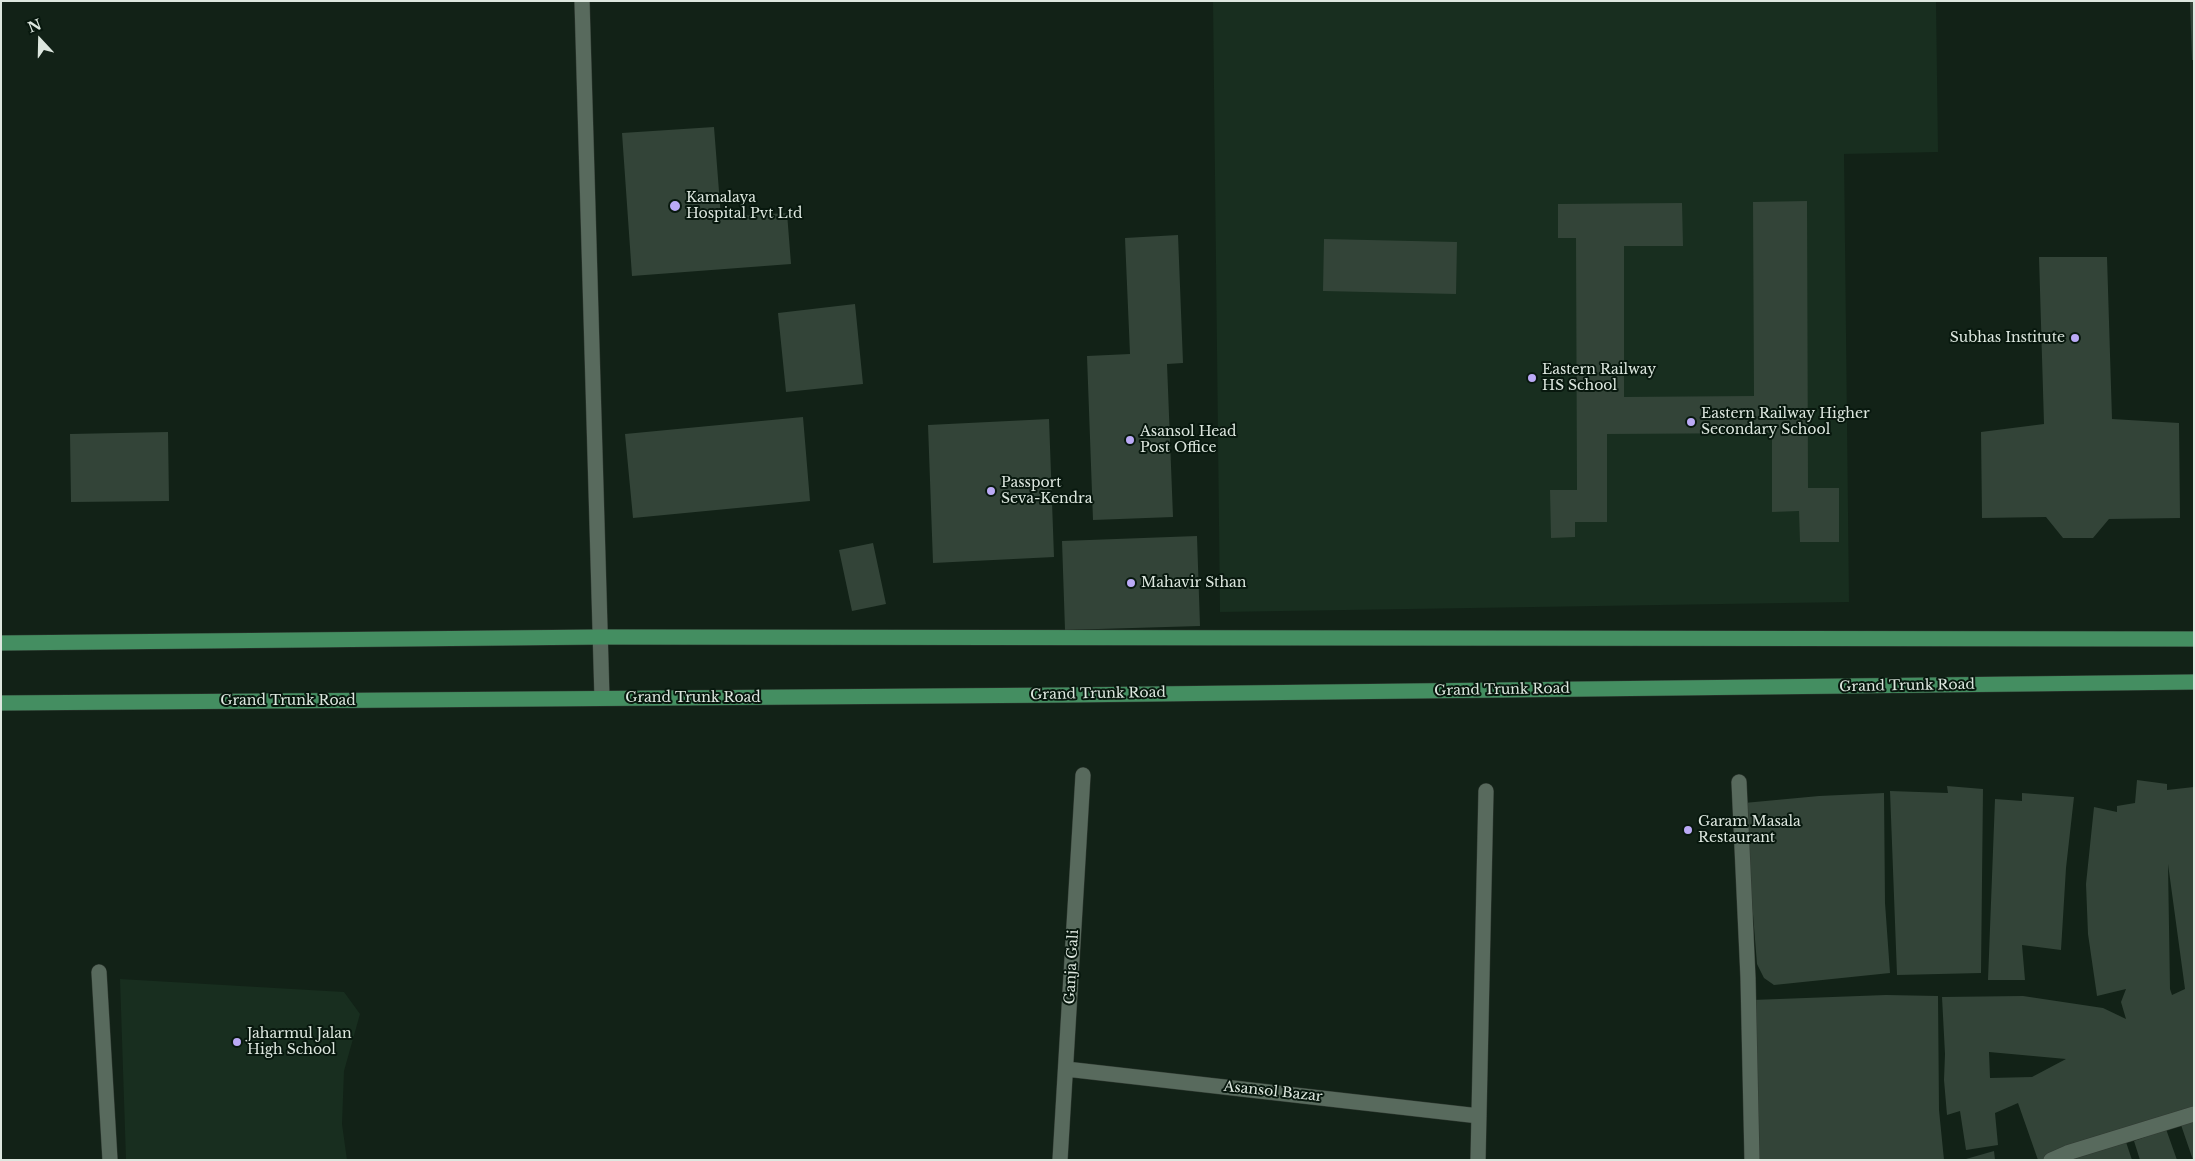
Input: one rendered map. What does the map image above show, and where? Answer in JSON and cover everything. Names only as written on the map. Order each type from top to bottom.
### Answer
[{"type":"main road","points":[[1,643],[601,637],[2194,639]]},
{"type":"main road","name":"Grand Trunk Road","points":[[1,703],[2194,682]]},
{"type":"street","points":[[582,1],[602,698]]},
{"type":"street","name":"Ganja Gali","points":[[1060,1160],[1083,775]]},
{"type":"street","points":[[1739,782],[1748,978],[1752,1160]]},
{"type":"street","points":[[1478,1160],[1486,791]]},
{"type":"street","points":[[100,972],[110,1160]]},
{"type":"street","name":"Asansol Bazar","points":[[1066,1069],[1479,1116]]},
{"type":"street","points":[[2051,1160],[2067,1153],[2194,1114]]},
{"type":"shaded area","name":"Eastern Railway HS School","points":[[1213,1],[1936,1],[1938,152],[1844,154],[1849,602],[1220,612]]},
{"type":"shaded area","name":"Jaharmul Jalan High School","points":[[120,979],[344,992],[360,1014],[344,1071],[342,1124],[347,1160],[126,1160]]},
{"type":"building","points":[[2190,1],[2194,1],[2194,60],[2192,60]]},
{"type":"building","points":[[714,127],[721,217],[787,213],[791,264],[632,276],[622,133]]},
{"type":"building","points":[[1807,201],[1808,488],[1839,488],[1839,542],[1800,542],[1799,511],[1772,512],[1772,433],[1607,434],[1607,522],[1575,522],[1575,537],[1551,538],[1550,490],[1577,490],[1576,238],[1558,238],[1558,204],[1682,203],[1683,246],[1624,246],[1624,397],[1754,396],[1753,202]]},
{"type":"building","name":"Asansol Head Post Office","points":[[1178,235],[1183,363],[1167,364],[1173,517],[1093,520],[1087,356],[1130,354],[1125,238]]},
{"type":"building","points":[[1324,239],[1457,242],[1456,294],[1323,291]]},
{"type":"building","name":"Subhas Institute","points":[[2039,257],[2107,257],[2112,419],[2179,423],[2180,518],[2109,519],[2093,538],[2063,538],[2046,517],[1982,518],[1981,432],[2044,424]]},
{"type":"building","points":[[855,304],[863,384],[786,392],[778,313]]},
{"type":"building","points":[[803,417],[810,501],[633,518],[625,434]]},
{"type":"building","name":"Passport Seva-Kendra","points":[[1049,419],[1054,557],[933,563],[928,425]]},
{"type":"building","points":[[168,432],[169,501],[71,502],[70,434]]},
{"type":"building","name":"Mahavir Sthan","points":[[1197,536],[1200,626],[1065,630],[1062,541]]},
{"type":"building","points":[[873,543],[886,604],[852,611],[839,550]]},
{"type":"building","points":[[2137,780],[2167,784],[2167,790],[2194,787],[2194,1111],[2045,1160],[2038,1160],[2018,1103],[1995,1113],[1998,1145],[1966,1150],[1960,1111],[1947,1115],[1944,1080],[1945,1054],[1942,997],[2023,996],[2103,1008],[2126,1019],[2121,1002],[2126,989],[2097,996],[2088,934],[2086,884],[2094,807],[2117,812],[2117,806],[2135,803]],"holes":[[[2168,864],[2185,989],[2172,995],[2170,989]],[[1989,1052],[2066,1059],[2032,1077],[1990,1078]]]},
{"type":"building","points":[[1947,786],[1983,789],[1981,973],[1897,975],[1890,791],[1948,793]]},
{"type":"building","points":[[1884,793],[1885,903],[1890,973],[1774,985],[1764,978],[1757,964],[1744,803],[1819,796]]},
{"type":"building","points":[[2022,793],[2074,797],[2066,868],[2061,950],[2022,945],[2025,980],[1988,980],[1995,799],[2022,801]]},
{"type":"building","points":[[1886,995],[1938,996],[1939,1110],[1944,1160],[1756,1160],[1752,1000]]},
{"type":"building","points":[[2194,1118],[2194,1160],[2193,1160],[2180,1122]]},
{"type":"building","points":[[2166,1129],[2177,1160],[2140,1160],[2134,1141]]},
{"type":"building","points":[[2126,1142],[2132,1160],[2055,1160]]},
{"type":"building","points":[[1994,1151],[1995,1160],[1966,1160],[1966,1159]]},
{"type":"place","name":"Kamalaya Hospital Pvt Ltd","points":[[675,206]]},
{"type":"place","name":"Subhas Institute","points":[[2075,338]]},
{"type":"place","name":"Eastern Railway HS School","points":[[1532,378]]},
{"type":"place","name":"Eastern Railway Higher Secondary School","points":[[1691,422]]},
{"type":"place","name":"Asansol Head Post Office","points":[[1130,440]]},
{"type":"place","name":"Passport Seva-Kendra","points":[[991,491]]},
{"type":"place","name":"Mahavir Sthan","points":[[1131,583]]},
{"type":"place","name":"Garam Masala Restaurant","points":[[1688,830]]},
{"type":"place","name":"Jaharmul Jalan High School","points":[[237,1042]]}]
